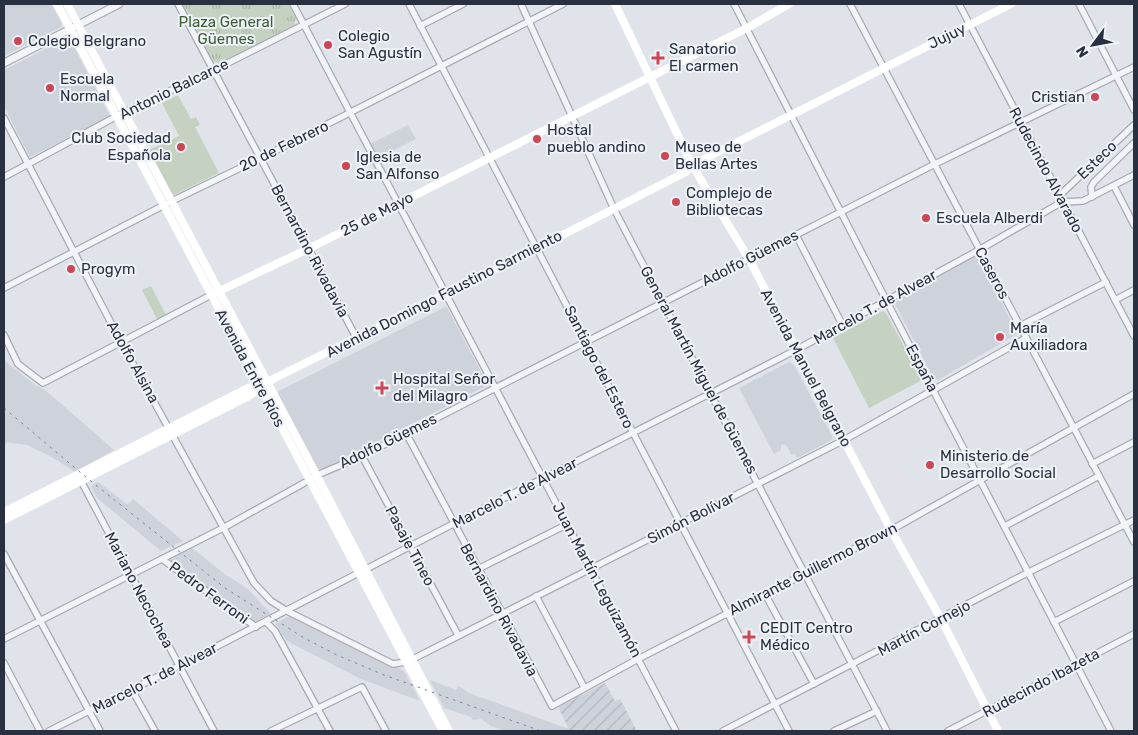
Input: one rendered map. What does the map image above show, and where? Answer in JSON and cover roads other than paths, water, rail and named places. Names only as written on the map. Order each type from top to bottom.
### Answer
[{"type":"main road","name":"Avenida Entre Ríos","points":[[57,4],[211,295],[317,476],[362,572]]},
{"type":"main road","name":"Avenida Entre Ríos","points":[[67,4],[219,291],[309,480],[410,661],[443,731]]},
{"type":"main road","name":"Avenida Manuel Belgrano","points":[[615,4],[692,165],[749,259],[998,731]]},
{"type":"main road","name":"25 de Mayo","points":[[211,295],[308,249],[651,77],[747,28],[789,4]]},
{"type":"main road","name":"Jujuy","points":[[884,68],[1011,4]]},
{"type":"main road","name":"Avenida Domingo Faustino Sarmiento","points":[[4,520],[80,478],[262,384],[356,339],[614,209],[686,172],[692,165],[884,68]]},
{"type":"main road","name":"Avenida Domingo Faustino Sarmiento","points":[[4,512],[80,478]]},
{"type":"main road","name":"Avenida Entre Ríos","points":[[429,699],[450,731]]},
{"type":"street","points":[[4,63],[119,4]]},
{"type":"street","name":"Bernardino Rivadavia","points":[[178,4],[356,339]]},
{"type":"street","name":"Juan Martín Leguizamón","points":[[293,4],[676,731]]},
{"type":"street","name":"Antonio Balcarce","points":[[4,176],[117,116],[345,4]]},
{"type":"street","name":"Santiago del Estero","points":[[408,4],[789,731]]},
{"type":"street","points":[[420,26],[463,4]]},
{"type":"street","name":"General Martín Miguel de Güemes","points":[[521,4],[614,209],[887,731]]},
{"type":"street","name":"20 de Febrero","points":[[4,288],[172,200],[351,113],[563,4]]},
{"type":"street","name":"España","points":[[734,4],[1111,731]]},
{"type":"street","name":"Caseros","points":[[850,4],[1134,542]]},
{"type":"street","name":"Rudecindo Alvarado","points":[[959,4],[1134,336]]},
{"type":"street","points":[[1079,4],[1134,110]]},
{"type":"street","name":"Adolfo Güemes","points":[[4,639],[223,528],[309,480],[362,456],[935,164],[1134,67]]},
{"type":"street","name":"Adolfo Alsina","points":[[4,118],[121,342],[254,583],[270,601],[287,611],[393,664],[410,661]]},
{"type":"street","name":"Esteco","points":[[1061,199],[1134,125]]},
{"type":"street","name":"Esteco","points":[[1092,197],[1091,187],[1094,182],[1134,143]]},
{"type":"street","points":[[1061,199],[1083,201],[1134,176]]},
{"type":"street","points":[[1114,186],[1134,225]]},
{"type":"street","name":"Marcelo T. de Alvear","points":[[49,731],[796,350],[980,250],[1061,199]]},
{"type":"street","points":[[796,235],[842,324]]},
{"type":"street","points":[[1020,326],[1106,282]]},
{"type":"street","points":[[1115,300],[1134,290]]},
{"type":"street","name":"25 de Mayo","points":[[4,336],[18,364],[43,383],[211,295]]},
{"type":"street","name":"Simón Bolívar","points":[[410,661],[844,440],[1026,338]]},
{"type":"street","name":"Almirante Guillermo Brown","points":[[552,706],[584,687],[891,530],[1134,394]]},
{"type":"street","name":"Bernardino Rivadavia","points":[[406,433],[501,614],[552,706]]},
{"type":"street","points":[[1092,464],[1134,442]]},
{"type":"street","name":"Pasaje Tineo","points":[[362,456],[458,635]]},
{"type":"street","points":[[1005,526],[1099,476]]},
{"type":"street","name":"Mariano Necochea","points":[[80,478],[214,731]]},
{"type":"street","name":"Martín Cornejo","points":[[723,731],[1029,572],[1134,520]]},
{"type":"street","points":[[478,569],[568,524]]},
{"type":"street","points":[[4,554],[100,731]]},
{"type":"street","name":"Pedro Ferroni","points":[[162,559],[256,627]]},
{"type":"street","points":[[1054,622],[1134,581]]},
{"type":"street","points":[[765,594],[814,684]]},
{"type":"street","points":[[536,596],[584,687]]},
{"type":"street","points":[[266,622],[275,631],[330,731]]},
{"type":"street","name":"Rudecindo Ibazeta","points":[[948,731],[1134,634]]},
{"type":"street","points":[[4,663],[40,731]]},
{"type":"street","points":[[271,731],[362,687],[386,731]]},
{"type":"street","points":[[132,690],[155,731]]},
{"type":"street","points":[[834,731],[876,711]]},
{"type":"railway","points":[[4,408],[87,478],[225,588],[304,638],[337,655],[384,675],[541,731]]},
{"type":"place","name":"Colegio Belgrano","points":[[18,41]]},
{"type":"place","name":"Colegio San Agustín","points":[[328,45]]},
{"type":"place","name":"Sanatorio El carmen","points":[[658,58]]},
{"type":"place","name":"Escuela Normal","points":[[50,88]]},
{"type":"place","name":"Cristian","points":[[1095,97]]},
{"type":"place","name":"Hostal pueblo andino","points":[[537,139]]},
{"type":"place","name":"Club Sociedad Española","points":[[181,147]]},
{"type":"place","name":"Museo de Bellas Artes","points":[[665,156]]},
{"type":"place","name":"Iglesia de San Alfonso","points":[[346,166]]},
{"type":"place","name":"Complejo de Bibliotecas","points":[[676,202]]},
{"type":"place","name":"Escuela Alberdi","points":[[926,218]]},
{"type":"place","name":"Progym","points":[[71,269]]},
{"type":"place","name":"María Auxiliadora","points":[[1000,337]]},
{"type":"place","name":"Hospital Señor del Milagro","points":[[382,388]]},
{"type":"place","name":"Ministerio de Desarrollo Social","points":[[930,465]]},
{"type":"place","name":"CEDIT Centro Médico","points":[[749,637]]},
{"type":"park label","name":"Plaza General Güemes","points":[[226,30]]}]
